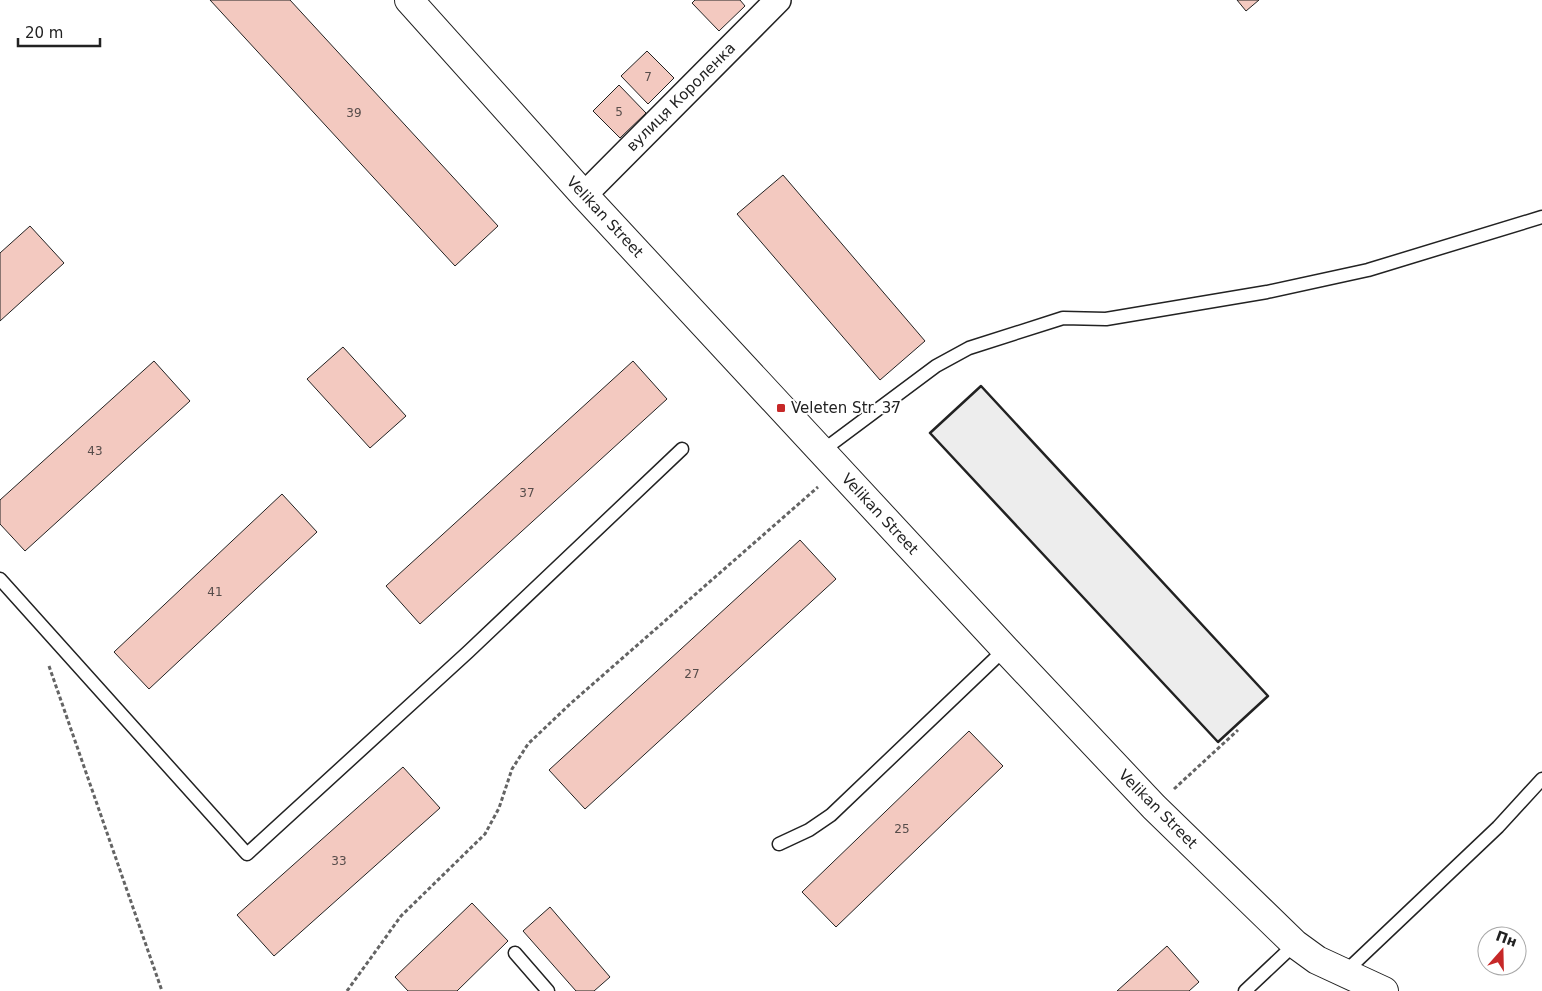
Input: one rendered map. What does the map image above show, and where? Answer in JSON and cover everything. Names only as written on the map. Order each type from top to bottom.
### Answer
[{"type":"street","name":"Velikan Street","points":[[409,0],[584,195],[1154,806],[1295,944],[1317,960],[1384,991]]},
{"type":"street","name":"вулиця Короленка","points":[[584,195],[778,0]]},
{"type":"lane","points":[[830,460],[936,366],[978,345],[1062,318],[1106,320],[1267,292],[1368,270],[1542,217]]},
{"type":"lane","points":[[0,579],[247,854],[468,652],[682,449]]},
{"type":"lane","points":[[779,844],[809,830],[832,815],[1006,649]]},
{"type":"lane","points":[[1344,973],[1498,827],[1542,779]]},
{"type":"lane","points":[[1245,991],[1295,944]]},
{"type":"lane","points":[[515,953],[548,991]]},
{"type":"path","points":[[347,991],[401,916],[485,834],[499,808],[512,770],[528,744],[830,460]]},
{"type":"path","points":[[46,630],[50,670],[162,991]]},
{"type":"path","points":[[1154,806],[1238,730]]},
{"type":"shaded area","points":[[981,386],[1268,696],[1218,742],[930,433]]},
{"type":"building","points":[[210,0],[290,0],[498,226],[455,266]]},
{"type":"building","points":[[695,0],[740,0],[745,6],[719,31],[692,3]]},
{"type":"building","points":[[1237,0],[1259,0],[1246,11]]},
{"type":"building","points":[[647,51],[674,78],[648,104],[621,76]]},
{"type":"building","points":[[619,85],[646,113],[620,138],[593,111]]},
{"type":"building","points":[[783,175],[925,341],[880,380],[737,214]]},
{"type":"building","points":[[30,226],[64,263],[0,321],[0,253]]},
{"type":"building","points":[[343,347],[406,416],[370,448],[307,379]]},
{"type":"building","points":[[154,361],[190,401],[25,551],[0,524],[0,500]]},
{"type":"building","points":[[633,361],[667,399],[420,624],[386,586]]},
{"type":"building","points":[[282,494],[317,532],[149,689],[114,652]]},
{"type":"building","points":[[800,540],[836,579],[585,809],[549,770]]},
{"type":"building","points":[[969,731],[1003,766],[836,927],[802,892]]},
{"type":"building","points":[[403,767],[440,808],[274,956],[237,915]]},
{"type":"building","points":[[472,903],[508,941],[457,991],[408,991],[395,977]]},
{"type":"building","points":[[550,907],[610,977],[594,991],[576,991],[523,931]]},
{"type":"building","points":[[1167,946],[1199,982],[1189,991],[1117,991]]},
{"type":"wall","points":[[981,386],[1268,696],[1218,742],[930,433],[981,386]]},
{"type":"place","name":"Veleten Str. 37","points":[[781,408]]}]
